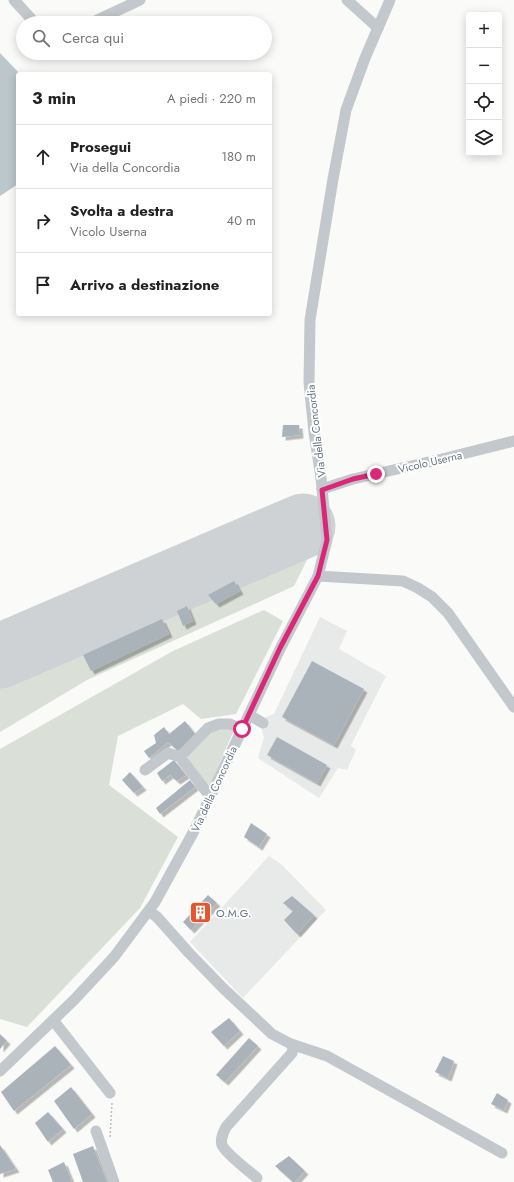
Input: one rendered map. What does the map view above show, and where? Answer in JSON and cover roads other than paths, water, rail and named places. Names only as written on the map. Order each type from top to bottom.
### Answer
[{"type":"street","points":[[14,0],[29,16]]},
{"type":"street","points":[[106,16],[140,0]]},
{"type":"street","points":[[347,0],[378,28]]},
{"type":"street","name":"Via della Concordia","points":[[0,1071],[74,1000],[114,957],[155,902],[194,831],[280,648],[318,576],[327,540],[309,382],[310,320],[346,110],[365,58],[390,0]]},
{"type":"street","name":"Vicolo Userna","points":[[322,490],[353,479],[442,460],[514,441]]},
{"type":"street","points":[[318,576],[403,581],[432,597],[448,613],[514,707]]},
{"type":"street","points":[[249,715],[263,723]]},
{"type":"street","points":[[180,757],[208,728],[219,724],[230,724],[242,729]]},
{"type":"street","points":[[145,770],[168,753],[180,757],[211,796]]},
{"type":"street","points":[[149,911],[157,917],[223,988],[272,1034],[291,1044],[327,1056],[502,1153]]},
{"type":"street","points":[[53,1020],[110,1093]]},
{"type":"street","points":[[257,1178],[226,1151],[222,1144],[222,1135],[226,1127],[292,1053],[291,1044]]},
{"type":"street","points":[[96,1131],[114,1182]]},
{"type":"place","name":"O.M.G.","points":[[200,913]]}]
